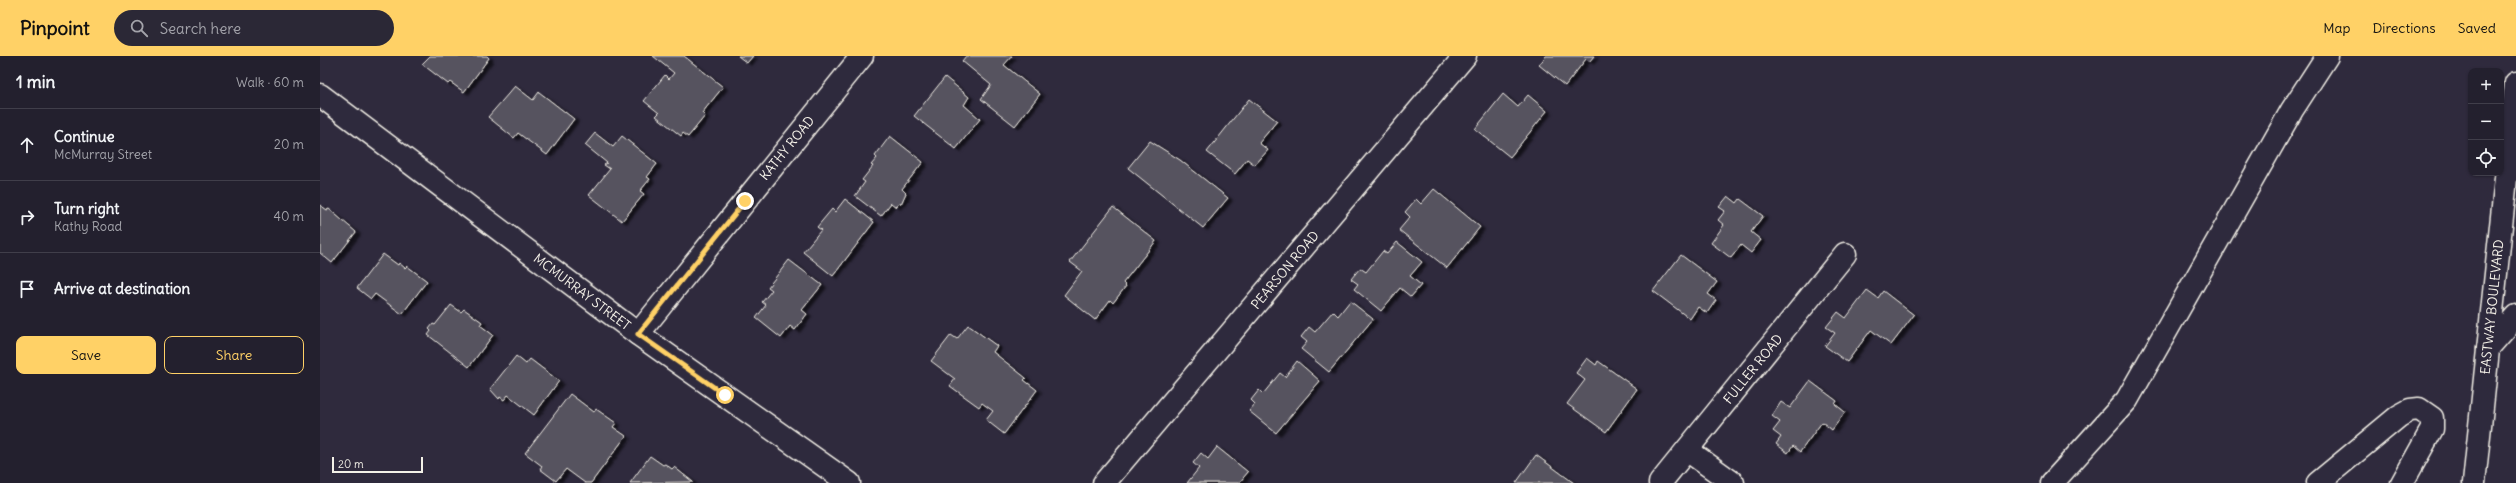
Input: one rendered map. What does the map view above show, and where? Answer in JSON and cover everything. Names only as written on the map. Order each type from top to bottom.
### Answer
[{"type":"street","name":"KATHY ROAD","points":[[638,334],[862,56]]},
{"type":"street","name":"PEARSON ROAD","points":[[1104,483],[1465,56]]},
{"type":"street","points":[[2052,483],[2128,400],[2292,110],[2327,56]]},
{"type":"street","name":"EASTWAY BOULEVARD","points":[[2474,483],[2516,83]]},
{"type":"street","name":"MCMURRAY STREET","points":[[320,95],[638,334],[849,483]]},
{"type":"street","name":"FULLER ROAD","points":[[1660,483],[1845,254]]},
{"type":"street","points":[[2488,348],[2516,316]]},
{"type":"street","points":[[2318,483],[2399,416],[2410,410],[2420,408],[2432,418],[2432,429],[2402,483]]},
{"type":"street","points":[[1687,450],[1733,483]]},
{"type":"building","points":[[430,56],[487,56],[489,58],[464,92],[450,82],[448,84],[422,64]]},
{"type":"building","points":[[653,56],[684,56],[723,87],[702,113],[705,116],[688,137],[683,133],[681,136],[656,116],[659,113],[644,101],[665,75],[669,79],[674,73]]},
{"type":"building","points":[[738,56],[753,56],[747,63]]},
{"type":"building","points":[[966,56],[1012,56],[1004,65],[1040,94],[1015,126],[981,99],[991,85],[962,61]]},
{"type":"building","points":[[1546,56],[1594,56],[1589,62],[1586,59],[1565,86],[1539,65]]},
{"type":"building","points":[[945,77],[969,97],[964,105],[980,119],[956,149],[914,116]]},
{"type":"building","points":[[515,86],[533,100],[539,92],[574,119],[547,155],[518,133],[514,138],[488,117]]},
{"type":"building","points":[[1503,94],[1518,107],[1528,95],[1547,111],[1510,157],[1475,129]]},
{"type":"building","points":[[1249,99],[1277,121],[1259,143],[1268,150],[1255,165],[1247,159],[1235,174],[1207,152]]},
{"type":"building","points":[[595,133],[613,147],[622,136],[657,164],[647,177],[650,179],[640,191],[644,194],[622,221],[589,195],[610,169],[604,165],[607,163],[585,145]]},
{"type":"building","points":[[890,136],[923,162],[902,189],[906,193],[901,204],[900,202],[896,207],[891,203],[881,216],[855,196],[865,182],[862,180],[873,166],[871,165],[877,158],[875,156]]},
{"type":"building","points":[[1150,141],[1180,160],[1228,198],[1203,228],[1128,168]]},
{"type":"building","points":[[1434,189],[1480,227],[1447,268],[1399,230],[1410,217],[1405,212],[1416,199],[1421,204]]},
{"type":"building","points":[[1728,196],[1737,203],[1740,199],[1763,216],[1751,232],[1761,240],[1751,253],[1741,245],[1731,258],[1711,243],[1724,225],[1718,220],[1725,211],[1719,207]]},
{"type":"building","points":[[845,199],[874,222],[833,276],[803,252],[821,230],[817,227],[832,209],[835,212]]},
{"type":"building","points":[[320,205],[327,210],[329,209],[356,232],[332,263],[320,253]]},
{"type":"building","points":[[1113,207],[1156,241],[1123,283],[1126,286],[1113,303],[1110,300],[1095,320],[1064,295],[1082,271],[1070,262]]},
{"type":"building","points":[[1397,242],[1422,262],[1410,276],[1421,285],[1411,297],[1400,288],[1381,311],[1354,289],[1358,284],[1351,279],[1360,268],[1366,272],[1383,251],[1387,254]]},
{"type":"building","points":[[383,254],[398,265],[399,263],[405,268],[407,266],[427,281],[402,314],[375,294],[371,299],[357,288]]},
{"type":"building","points":[[1681,255],[1717,282],[1708,294],[1716,300],[1707,313],[1698,307],[1690,319],[1653,291]]},
{"type":"building","points":[[789,260],[822,285],[802,310],[807,314],[795,330],[790,326],[781,338],[756,318],[766,305],[762,302],[772,290],[768,287]]},
{"type":"building","points":[[1867,290],[1878,298],[1883,291],[1914,315],[1891,345],[1871,330],[1847,362],[1825,346],[1835,333],[1826,327],[1838,312],[1846,318]]},
{"type":"building","points":[[1350,301],[1373,319],[1329,372],[1301,349],[1307,342],[1301,337],[1309,327],[1315,332],[1333,311],[1338,316]]},
{"type":"building","points":[[451,305],[461,312],[464,309],[482,322],[480,325],[493,335],[469,367],[428,335],[431,331],[429,329],[433,324],[435,325]]},
{"type":"building","points":[[968,325],[997,346],[993,352],[1026,378],[1024,380],[1037,390],[1004,434],[986,420],[993,411],[982,403],[979,407],[950,386],[955,379],[931,361],[951,335],[957,339]]},
{"type":"building","points":[[516,356],[526,364],[530,359],[559,381],[534,415],[508,395],[504,400],[500,397],[499,399],[490,389]]},
{"type":"building","points":[[1587,358],[1596,365],[1598,361],[1637,389],[1606,432],[1567,404],[1585,380],[1576,373]]},
{"type":"building","points":[[1297,361],[1320,381],[1276,433],[1249,411],[1255,404],[1251,400],[1259,390],[1263,394],[1280,373],[1285,377]]},
{"type":"building","points":[[1810,381],[1837,401],[1835,404],[1845,412],[1832,430],[1822,422],[1800,452],[1793,446],[1788,453],[1776,444],[1781,437],[1773,431],[1780,422],[1772,416],[1781,402],[1790,408]]},
{"type":"building","points":[[570,394],[594,412],[596,409],[616,423],[613,427],[626,436],[591,483],[585,483],[566,469],[556,481],[540,469],[542,466],[525,453]]},
{"type":"building","points":[[1217,447],[1248,472],[1239,483],[1187,483],[1199,468],[1193,463],[1201,453],[1208,459]]},
{"type":"building","points":[[1536,455],[1574,483],[1516,483]]},
{"type":"building","points":[[650,456],[663,465],[665,464],[672,469],[674,467],[693,482],[630,483]]},
{"type":"route","points":[[725,395],[638,334],[745,201]]}]
